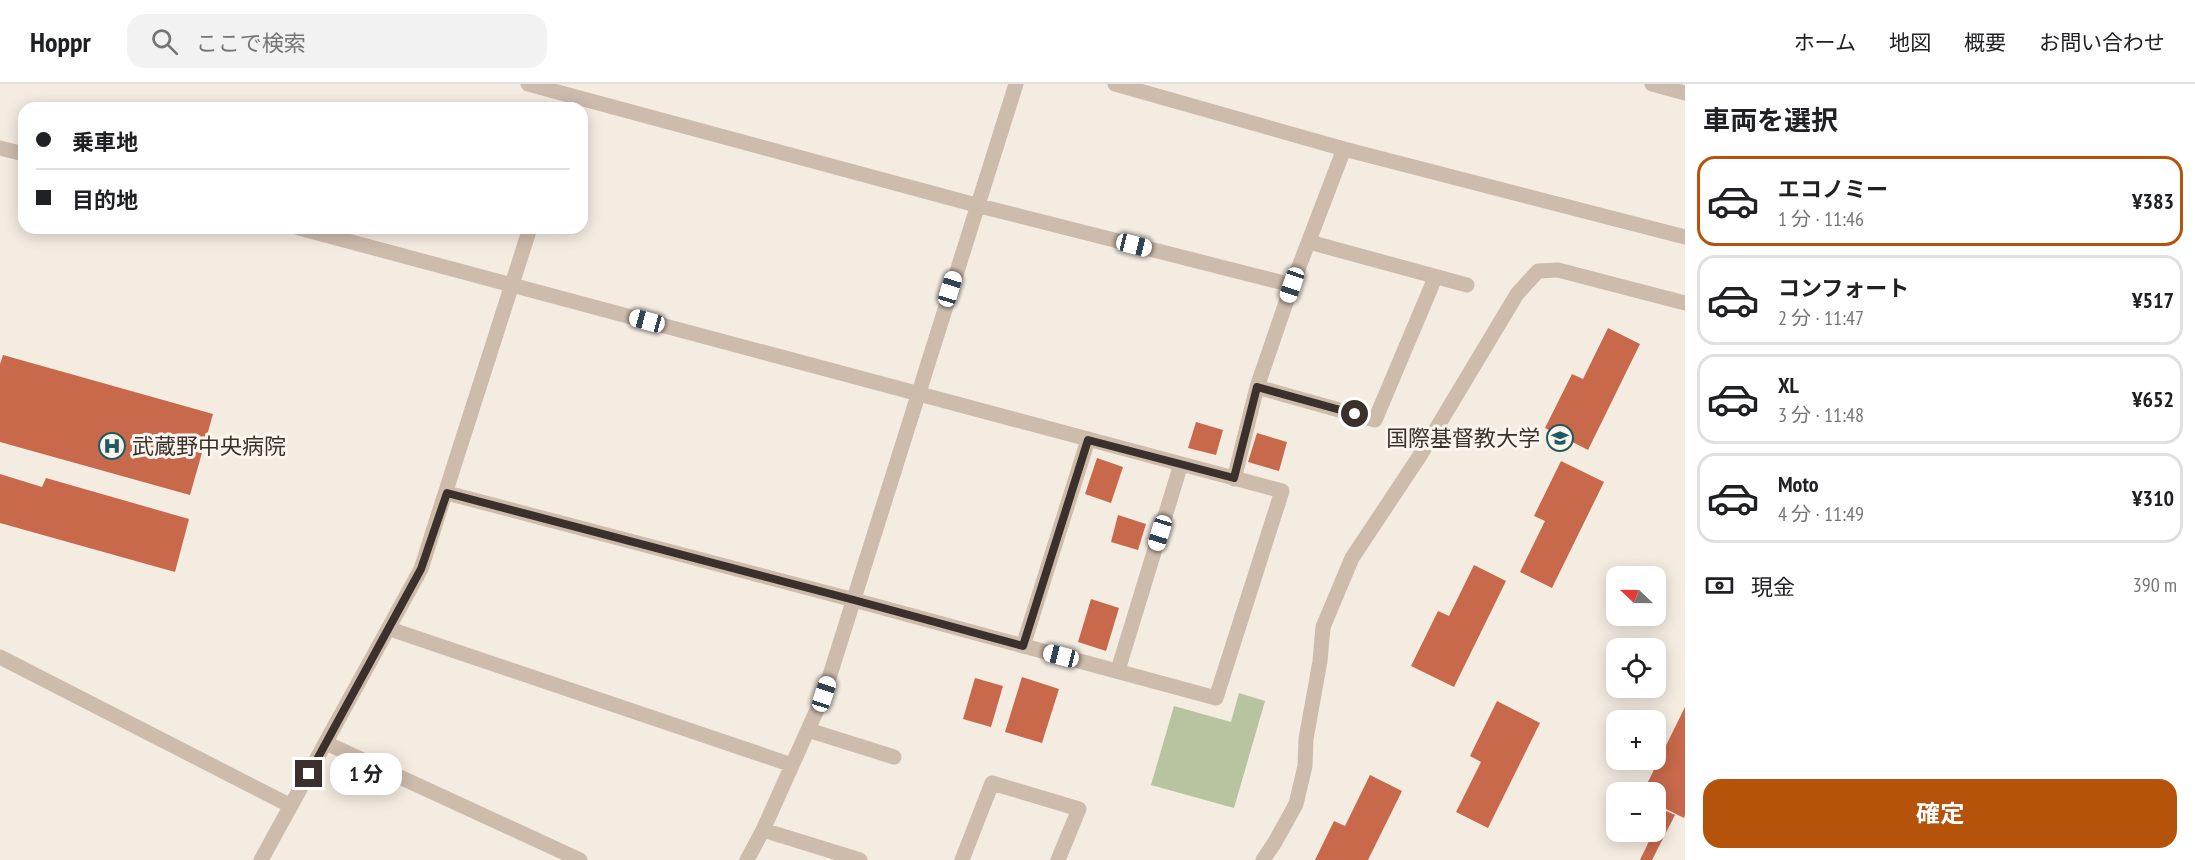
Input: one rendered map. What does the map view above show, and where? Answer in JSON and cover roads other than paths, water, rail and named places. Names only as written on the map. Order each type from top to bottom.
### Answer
[{"type":"street","points":[[528,84],[569,102]]},
{"type":"street","points":[[747,860],[763,830],[824,694],[976,205],[1016,84]]},
{"type":"street","points":[[1115,84],[1344,149],[1685,237]]},
{"type":"street","points":[[1652,84],[1685,93]]},
{"type":"street","points":[[588,107],[1292,285]]},
{"type":"street","points":[[0,148],[18,152]]},
{"type":"street","points":[[1234,478],[1257,387],[1292,285],[1344,149]]},
{"type":"street","points":[[321,234],[1282,491],[1216,698],[1118,670],[447,493]]},
{"type":"street","points":[[261,860],[421,569],[528,234]]},
{"type":"street","points":[[1309,242],[1467,285]]},
{"type":"street","points":[[1263,860],[1296,804],[1305,766],[1306,739],[1320,661],[1323,627],[1352,558],[1421,453],[1521,288],[1538,271],[1558,270],[1685,303]]},
{"type":"street","points":[[1257,387],[1375,420],[1436,278]]},
{"type":"street","points":[[1023,646],[1088,440]]},
{"type":"street","points":[[1118,670],[1181,464]]},
{"type":"street","points":[[390,629],[792,765]]},
{"type":"street","points":[[0,657],[291,806]]},
{"type":"street","points":[[808,730],[894,757]]},
{"type":"street","points":[[326,742],[580,860]]},
{"type":"street","points":[[962,860],[992,783],[1079,809],[1058,860]]},
{"type":"street","points":[[763,830],[860,860]]},
{"type":"place","name":"国際基督教大学","points":[[1560,438]]},
{"type":"place","name":"武蔵野中央病院","points":[[112,446]]}]
